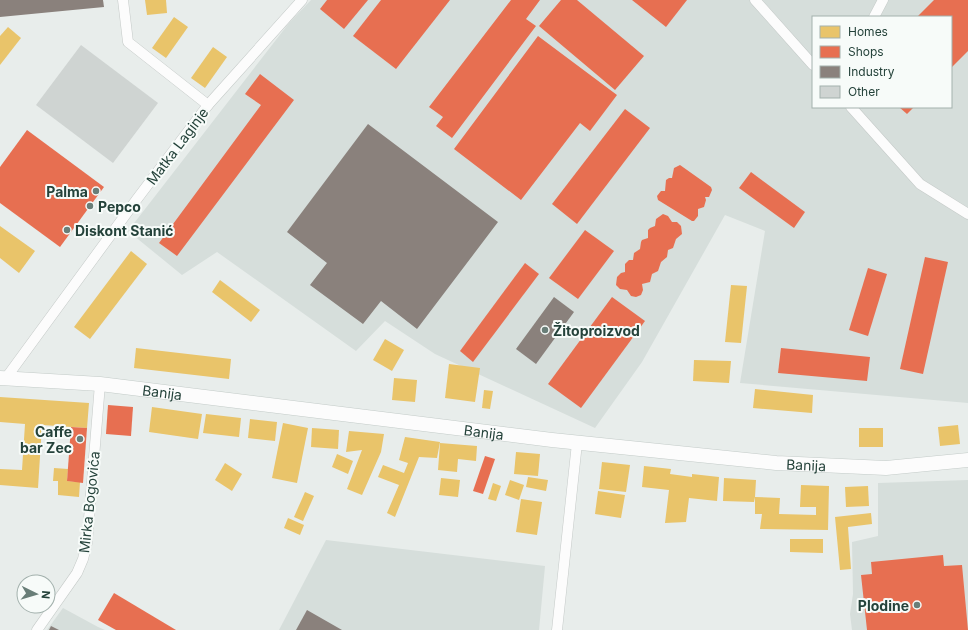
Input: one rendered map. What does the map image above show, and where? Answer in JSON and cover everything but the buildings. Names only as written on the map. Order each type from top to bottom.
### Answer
[{"type":"main road","name":"Banija","points":[[3,378],[100,384],[578,443],[776,463],[878,468],[968,460]]},
{"type":"street","points":[[122,0],[128,42],[208,105]]},
{"type":"street","name":"Matka Laginje","points":[[3,378],[208,105],[302,0]]},
{"type":"street","points":[[755,0],[812,64]]},
{"type":"street","points":[[874,16],[882,0]]},
{"type":"street","points":[[852,108],[920,184],[968,214]]},
{"type":"street","name":"Mirka Bogovića","points":[[36,630],[77,573],[83,559],[87,543],[100,384]]},
{"type":"street","points":[[557,630],[578,443]]},
{"type":"shaded area","points":[[311,0],[968,0],[968,403],[740,383],[765,231],[725,215],[642,362],[595,428],[435,354],[385,321],[356,351],[217,252],[182,275],[128,231],[289,23]]},
{"type":"shaded area","points":[[968,480],[968,630],[852,630],[850,614],[853,594],[852,542],[878,536],[878,483]]},
{"type":"shaded area","points":[[326,540],[545,566],[539,630],[279,630]]},
{"type":"shaded area","points":[[63,608],[98,627],[105,630],[47,630]]},
{"type":"place","name":"Palma","points":[[96,191]]},
{"type":"place","name":"Pepco","points":[[90,206]]},
{"type":"place","name":"Diskont Stanić","points":[[67,230]]},
{"type":"place","name":"Žitoproizvod","points":[[545,330]]},
{"type":"place","name":"Caffe bar Zec","points":[[80,439]]},
{"type":"place","name":"Plodine","points":[[917,605]]}]
